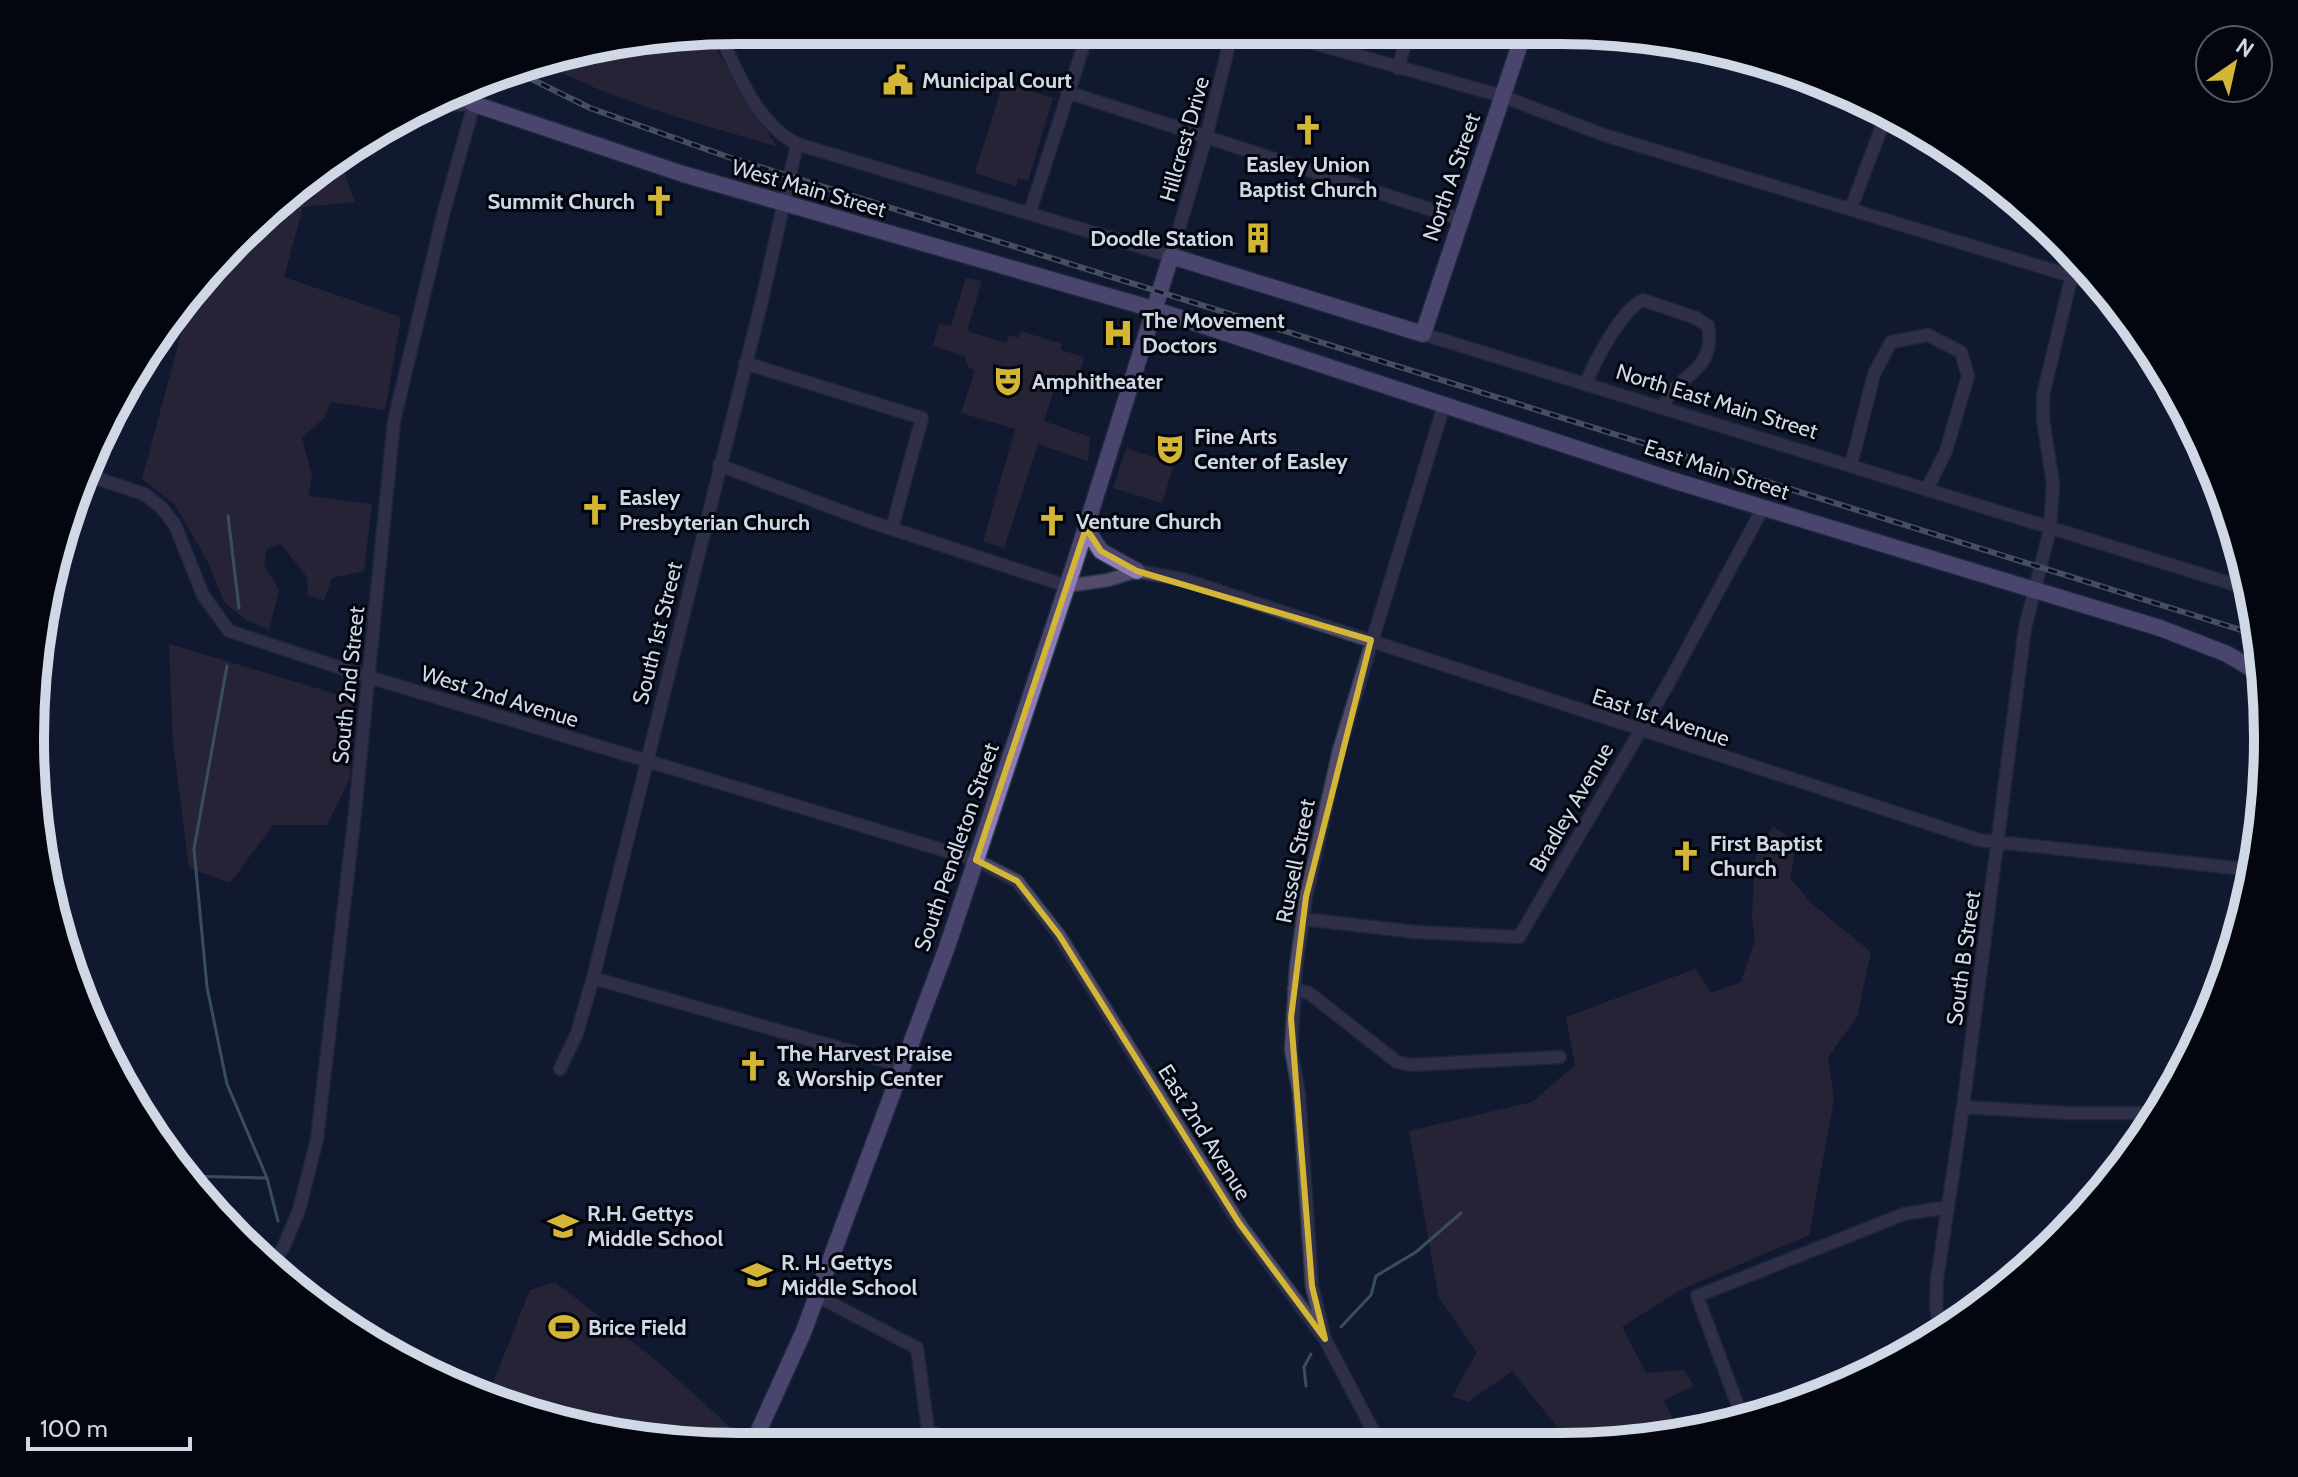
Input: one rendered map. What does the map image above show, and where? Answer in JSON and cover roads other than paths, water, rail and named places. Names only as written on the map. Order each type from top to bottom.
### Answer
[{"type":"main road","name":"North A Street","points":[[1423,334],[1520,44]]},
{"type":"main road","name":"West Main Street","points":[[468,99],[474,104],[784,203],[1153,309]]},
{"type":"main road","name":"South Pendleton Street","points":[[757,1433],[817,1296],[976,860],[1086,528],[1171,256]]},
{"type":"main road","name":"North East Main Street","points":[[1171,256],[1423,334]]},
{"type":"main road","name":"East Main Street","points":[[1153,309],[1763,508],[2200,642],[2250,669]]},
{"type":"main road","points":[[1086,528],[1101,551],[1137,571]]},
{"type":"street","points":[[724,44],[738,75],[768,121],[783,136],[797,144],[1171,256]]},
{"type":"street","points":[[1030,212],[1084,44]]},
{"type":"street","name":"Hillcrest Drive","points":[[1171,256],[1229,44]]},
{"type":"street","points":[[1315,44],[1502,96],[1604,135],[2080,279]]},
{"type":"street","points":[[1398,68],[1405,44]]},
{"type":"street","points":[[1067,92],[1460,219]]},
{"type":"street","points":[[456,105],[474,104]]},
{"type":"street","name":"South 2nd Street","points":[[277,1257],[299,1210],[317,1139],[369,677],[394,421],[444,211],[474,104]]},
{"type":"street","points":[[1851,208],[1883,124]]},
{"type":"street","name":"South 1st Street","points":[[560,1069],[577,1033],[593,978],[797,144]]},
{"type":"street","name":"South B Street","points":[[1939,1320],[1936,1292],[2025,628],[2050,529],[2053,484],[2043,395],[2073,271]]},
{"type":"street","points":[[1586,385],[1619,321],[1630,306],[1643,300],[1696,318],[1708,326],[1710,340],[1705,359],[1689,379],[1667,396],[1664,406]]},
{"type":"street","name":"North East Main Street","points":[[1423,334],[2237,585]]},
{"type":"street","points":[[1851,465],[1874,374],[1891,342],[1928,335],[1961,352],[1968,376],[1946,451],[1927,489]]},
{"type":"street","points":[[745,363],[922,418],[892,528]]},
{"type":"street","name":"Russell Street","points":[[1325,1339],[1312,1286],[1300,1108],[1291,1050],[1294,989],[1303,919],[1339,750],[1444,405]]},
{"type":"street","points":[[719,465],[892,528],[1067,586]]},
{"type":"street","name":"West 2nd Avenue","points":[[95,478],[144,494],[161,507],[181,535],[203,595],[229,631],[369,677],[976,860]]},
{"type":"street","name":"Bradley Avenue","points":[[1303,919],[1415,932],[1519,937],[1640,731],[1763,508]]},
{"type":"street","name":"East 1st Avenue","points":[[1067,586],[1108,580],[1137,571],[1182,579],[1979,840],[2242,869]]},
{"type":"street","name":"East 2nd Avenue","points":[[976,860],[1017,881],[1059,935],[1239,1223],[1325,1339],[1374,1433]]},
{"type":"street","points":[[593,978],[903,1066]]},
{"type":"street","points":[[1294,989],[1309,993],[1397,1062],[1411,1065],[1560,1057]]},
{"type":"street","points":[[1963,1107],[2066,1113],[2144,1113]]},
{"type":"street","points":[[1739,1409],[1697,1296],[1904,1214],[1948,1207]]},
{"type":"street","points":[[817,1296],[917,1348],[928,1430],[934,1433]]},
{"type":"waterway","points":[[228,516],[239,608]]},
{"type":"waterway","points":[[227,666],[194,849],[207,987],[227,1084],[267,1178],[278,1221]]},
{"type":"waterway","points":[[200,1176],[267,1178]]},
{"type":"waterway","points":[[1341,1327],[1371,1295],[1376,1276],[1416,1252],[1461,1213]]},
{"type":"waterway","points":[[1306,1386],[1304,1367],[1311,1354]]},
{"type":"railway","points":[[528,77],[590,108],[728,157],[2245,631]]},
{"type":"place","name":"Municipal Court","points":[[898,80]]},
{"type":"place","name":"Easley Union Baptist Church","points":[[1308,130]]},
{"type":"place","name":"Summit Church","points":[[659,201]]},
{"type":"place","name":"Doodle Station","points":[[1258,238]]},
{"type":"place","name":"The Movement Doctors","points":[[1118,333]]},
{"type":"place","name":"Amphitheater","points":[[1008,381]]},
{"type":"place","name":"Fine Arts Center of Easley","points":[[1170,449]]},
{"type":"place","name":"Easley Presbyterian Church","points":[[595,510]]},
{"type":"place","name":"Venture Church","points":[[1052,521]]},
{"type":"place","name":"First Baptist Church","points":[[1686,856]]},
{"type":"place","name":"The Harvest Praise & Worship Center","points":[[753,1066]]},
{"type":"place","name":"R.H. Gettys Middle School","points":[[563,1226]]},
{"type":"place","name":"R. H. Gettys Middle School","points":[[757,1275]]},
{"type":"place","name":"Brice Field","points":[[564,1327]]}]
